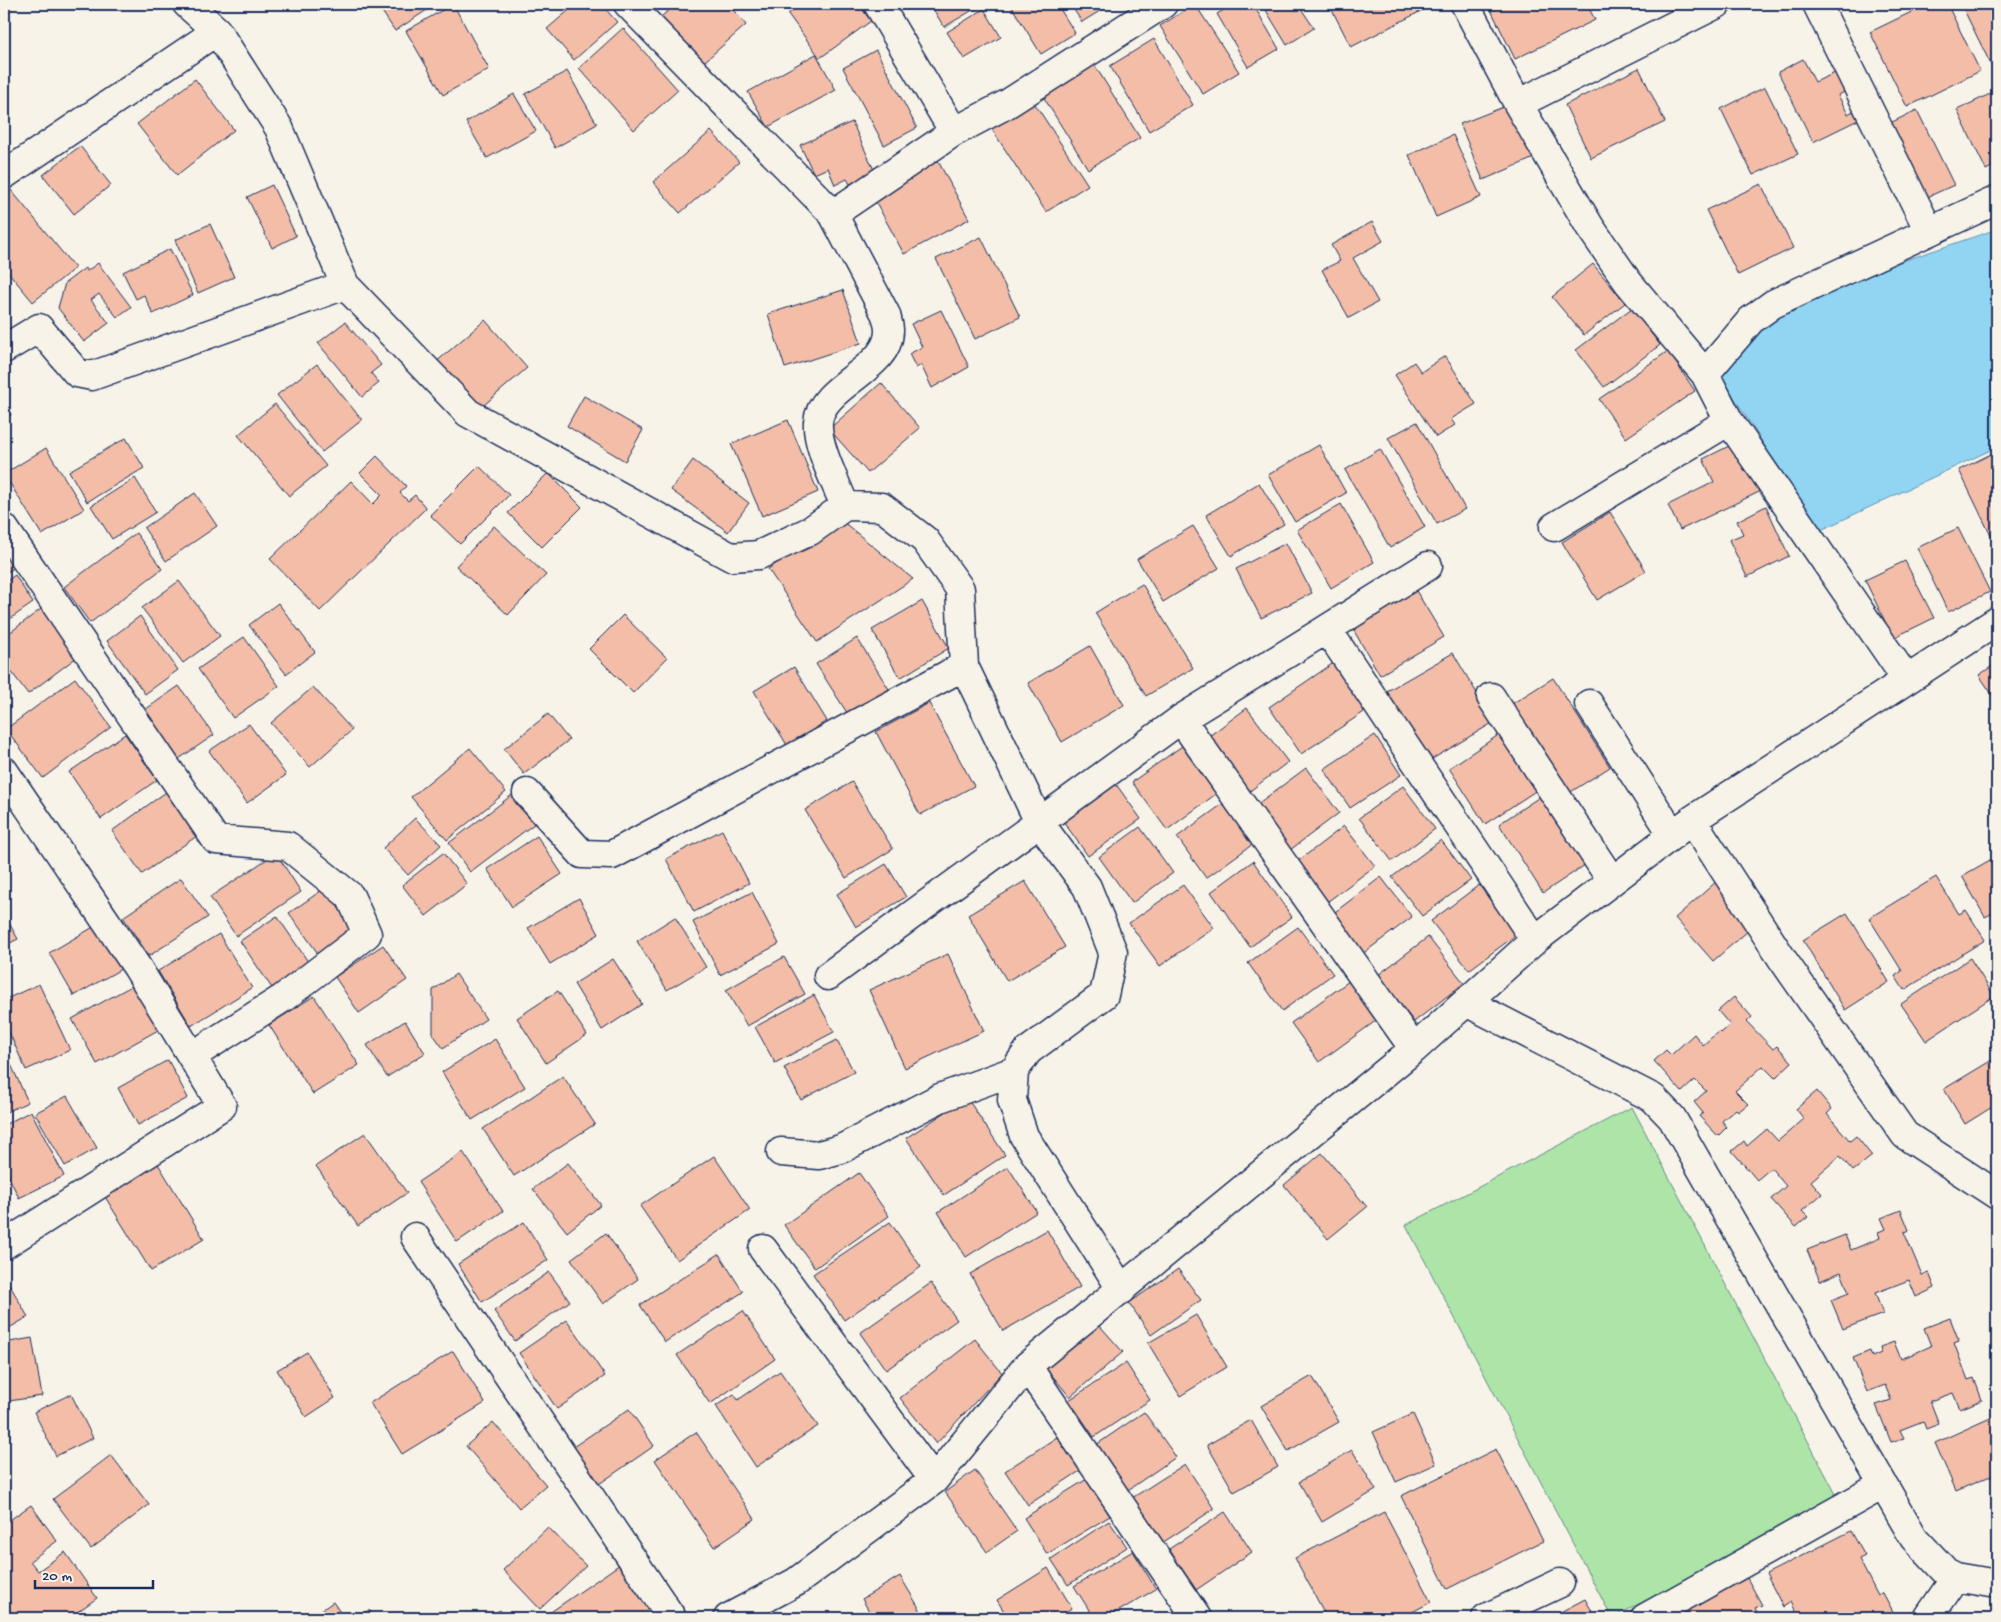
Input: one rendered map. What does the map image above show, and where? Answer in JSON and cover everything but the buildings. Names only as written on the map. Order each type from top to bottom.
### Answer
[{"type":"street","points":[[186,4],[217,31],[279,128],[345,285],[468,413],[731,557],[760,555],[810,531],[845,506],[882,507],[925,540],[960,589],[964,666],[1039,822],[1087,887],[1113,952],[1104,995],[1028,1051],[1014,1071],[1012,1100],[1024,1136],[1122,1290]]},
{"type":"street","points":[[628,4],[833,214],[886,315],[890,331],[884,348],[874,360],[825,403],[818,420],[819,436],[845,506]]},
{"type":"street","points":[[878,4],[954,132]]},
{"type":"street","points":[[833,214],[954,132],[1007,104],[1163,4]]},
{"type":"street","points":[[1465,4],[1518,104],[1590,227],[1623,274],[1705,374],[1728,421],[1907,680]]},
{"type":"street","points":[[1518,104],[1717,4]]},
{"type":"street","points":[[1817,4],[1929,231]]},
{"type":"street","points":[[4,175],[217,31]]},
{"type":"street","points":[[1705,374],[1744,327],[1773,304],[1997,200]]},
{"type":"street","points":[[4,349],[39,328],[77,373],[92,376],[345,285]]},
{"type":"street","points":[[1554,527],[1728,421]]},
{"type":"street","points":[[4,528],[216,840],[288,846],[350,896],[367,934],[283,998],[192,1056]]},
{"type":"street","points":[[828,976],[1181,719],[1428,566]]},
{"type":"street","points":[[728,1618],[796,1582],[934,1480],[1026,1366],[1122,1290],[1414,1049],[1534,940],[1682,828],[1997,621]]},
{"type":"street","points":[[1327,629],[1534,940]]},
{"type":"street","points":[[527,793],[582,854],[612,855],[964,666]]},
{"type":"street","points":[[1491,697],[1612,881]]},
{"type":"street","points":[[1589,704],[1783,960],[1906,1135],[1997,1195]]},
{"type":"street","points":[[1181,719],[1414,1049]]},
{"type":"street","points":[[4,771],[137,967],[222,1106],[4,1246]]},
{"type":"street","points":[[1466,1002],[1653,1098],[1672,1118],[1914,1538],[1946,1572],[1956,1577],[1997,1584]]},
{"type":"street","points":[[781,1152],[819,1155],[841,1149],[940,1098],[1014,1071]]},
{"type":"street","points":[[415,1237],[672,1618]]},
{"type":"street","points":[[763,1249],[934,1480]]},
{"type":"street","points":[[1026,1366],[1197,1618]]},
{"type":"street","points":[[1645,1618],[1883,1485]]},
{"type":"street","points":[[1928,1618],[1956,1577]]},
{"type":"street","points":[[1486,1618],[1560,1583]]},
{"type":"green space","points":[[1632,1107],[1839,1500],[1612,1618],[1406,1225]]},
{"type":"water","points":[[1997,229],[1997,447],[1819,531],[1717,371],[1744,315]]}]
